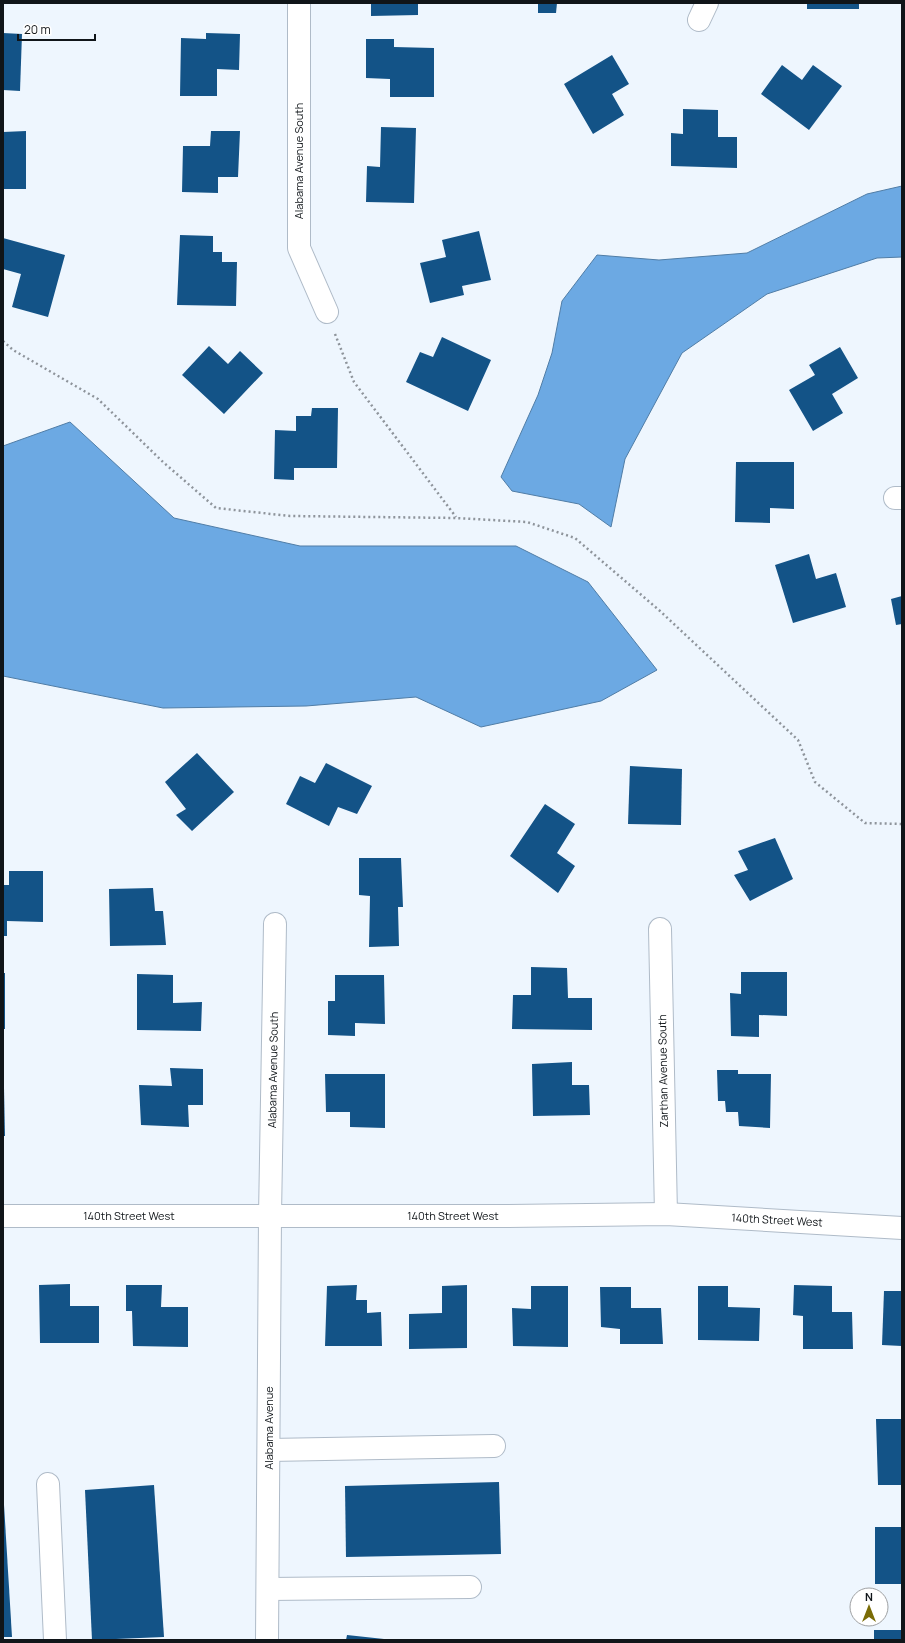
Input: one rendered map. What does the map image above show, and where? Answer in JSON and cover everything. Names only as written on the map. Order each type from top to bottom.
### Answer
[{"type":"street","name":"Alabama Avenue South","points":[[299,3],[299,248],[327,312]]},
{"type":"street","name":"Alabama Avenue South","points":[[270,1216],[275,924]]},
{"type":"street","name":"Zarthan Avenue South","points":[[660,929],[666,1214]]},
{"type":"street","name":"140th Street West","points":[[3,1216],[507,1216],[666,1214],[902,1228]]},
{"type":"street","name":"Alabama Avenue","points":[[267,1640],[270,1216]]},
{"type":"street","points":[[269,1450],[494,1446]]},
{"type":"street","points":[[48,1484],[55,1640]]},
{"type":"street","points":[[268,1589],[470,1587]]},
{"type":"path","points":[[327,312],[354,382],[456,518]]},
{"type":"path","points":[[3,341],[13,350],[98,400],[163,462],[216,508],[290,516],[456,518],[527,522],[575,538],[660,611],[798,740],[816,782],[866,823],[902,824]]},
{"type":"water","points":[[902,186],[902,257],[877,258],[767,294],[682,353],[625,459],[611,527],[579,504],[512,491],[501,477],[538,395],[552,353],[562,301],[597,255],[659,260],[747,253],[867,194]]},
{"type":"water","points":[[70,422],[174,518],[300,546],[516,546],[588,582],[657,670],[601,701],[481,727],[416,697],[306,706],[163,708],[3,676],[3,446]]},
{"type":"building","points":[[371,3],[418,3],[418,15],[371,16]]},
{"type":"building","points":[[538,3],[557,3],[556,13],[538,13]]},
{"type":"building","points":[[807,3],[859,3],[859,9],[807,9]]},
{"type":"building","points":[[3,33],[22,34],[20,91],[3,90]]},
{"type":"building","points":[[206,33],[240,34],[239,70],[217,69],[217,96],[180,96],[181,38],[206,39]]},
{"type":"building","points":[[366,39],[394,39],[394,47],[434,48],[434,97],[390,97],[390,79],[366,78]]},
{"type":"building","points":[[612,55],[629,84],[612,94],[624,115],[593,134],[564,84]]},
{"type":"building","points":[[782,65],[802,80],[813,65],[842,86],[809,130],[761,94]]},
{"type":"building","points":[[683,109],[718,110],[718,137],[737,137],[737,168],[671,166],[671,133],[683,134]]},
{"type":"building","points":[[381,127],[416,128],[414,203],[366,202],[367,166],[380,167]]},
{"type":"building","points":[[26,131],[26,189],[3,189],[3,132]]},
{"type":"building","points":[[211,131],[240,131],[238,177],[218,177],[218,193],[182,192],[183,146],[210,146]]},
{"type":"building","points":[[479,231],[491,280],[462,286],[464,295],[430,303],[420,263],[446,257],[442,240]]},
{"type":"building","points":[[180,235],[213,236],[213,252],[222,252],[222,262],[237,262],[236,306],[177,305]]},
{"type":"building","points":[[3,238],[65,255],[48,317],[12,307],[21,274],[3,269]]},
{"type":"building","points":[[442,337],[491,360],[468,411],[406,382],[420,352],[433,357]]},
{"type":"building","points":[[209,346],[228,364],[240,351],[263,373],[224,414],[182,375]]},
{"type":"building","points":[[840,347],[858,378],[832,394],[843,413],[813,431],[789,390],[815,375],[809,365]]},
{"type":"building","points":[[312,408],[338,408],[337,468],[294,468],[294,480],[274,479],[275,430],[296,431],[296,416],[311,416]]},
{"type":"building","points":[[736,462],[794,462],[794,509],[770,508],[770,523],[735,522]]},
{"type":"building","points":[[809,554],[816,579],[836,573],[846,607],[793,623],[775,565]]},
{"type":"building","points":[[902,596],[902,624],[896,625],[891,599]]},
{"type":"building","points":[[197,753],[234,792],[192,831],[176,815],[186,809],[165,782]]},
{"type":"building","points":[[326,763],[372,786],[357,814],[338,807],[329,826],[286,804],[300,776],[315,783]]},
{"type":"building","points":[[630,766],[682,769],[681,825],[628,824]]},
{"type":"building","points":[[545,804],[575,824],[557,853],[575,866],[558,893],[510,856]]},
{"type":"building","points":[[775,838],[793,879],[750,901],[734,875],[748,870],[738,851]]},
{"type":"building","points":[[359,858],[401,858],[403,907],[398,907],[399,946],[369,947],[370,896],[359,895]]},
{"type":"building","points":[[9,871],[43,871],[43,922],[7,921],[7,936],[3,936],[3,885],[9,885]]},
{"type":"building","points":[[153,888],[155,911],[163,911],[166,945],[110,946],[109,889]]},
{"type":"building","points":[[531,967],[567,968],[568,998],[592,998],[592,1030],[512,1029],[513,995],[531,995]]},
{"type":"building","points":[[741,972],[787,972],[787,1016],[759,1015],[759,1037],[731,1036],[730,993],[741,994]]},
{"type":"building","points":[[3,973],[5,973],[5,1029],[3,1029]]},
{"type":"building","points":[[137,974],[173,975],[173,1003],[202,1002],[201,1031],[137,1030]]},
{"type":"building","points":[[335,975],[384,975],[385,1024],[355,1023],[355,1036],[328,1035],[328,1001],[335,1001]]},
{"type":"building","points":[[572,1062],[572,1085],[589,1085],[590,1115],[533,1116],[532,1064]]},
{"type":"building","points":[[170,1068],[203,1069],[203,1105],[188,1105],[189,1127],[141,1125],[139,1085],[172,1086]]},
{"type":"building","points":[[717,1070],[738,1070],[738,1074],[771,1074],[770,1128],[739,1126],[738,1112],[726,1112],[725,1101],[718,1101]]},
{"type":"building","points":[[325,1074],[385,1074],[385,1128],[350,1127],[350,1112],[326,1112]]},
{"type":"building","points":[[4,1088],[5,1136],[3,1136]]},
{"type":"building","points":[[70,1284],[70,1306],[99,1306],[99,1343],[40,1343],[39,1285]]},
{"type":"building","points":[[126,1285],[162,1285],[161,1307],[188,1307],[188,1347],[133,1346],[132,1311],[126,1311]]},
{"type":"building","points":[[357,1285],[356,1300],[367,1300],[367,1313],[381,1312],[382,1346],[325,1346],[327,1286]]},
{"type":"building","points":[[467,1285],[467,1348],[409,1349],[409,1314],[442,1313],[442,1286]]},
{"type":"building","points":[[794,1285],[832,1286],[832,1312],[852,1312],[853,1349],[803,1349],[803,1316],[793,1315]]},
{"type":"building","points":[[531,1286],[568,1286],[568,1347],[513,1346],[512,1308],[531,1309]]},
{"type":"building","points":[[698,1286],[728,1286],[728,1307],[760,1308],[759,1341],[698,1340]]},
{"type":"building","points":[[600,1287],[631,1287],[631,1308],[661,1308],[663,1344],[620,1344],[620,1329],[601,1327]]},
{"type":"building","points":[[884,1291],[902,1291],[902,1346],[882,1345]]},
{"type":"building","points":[[876,1419],[902,1419],[902,1485],[878,1485]]},
{"type":"building","points":[[499,1482],[501,1554],[346,1557],[345,1486]]},
{"type":"building","points":[[154,1485],[164,1637],[92,1640],[85,1490]]},
{"type":"building","points":[[3,1488],[12,1637],[3,1637]]},
{"type":"building","points":[[875,1527],[902,1527],[902,1584],[875,1584]]},
{"type":"building","points":[[874,1630],[902,1630],[902,1640],[874,1640]]},
{"type":"building","points":[[347,1635],[384,1639],[384,1640],[346,1640]]}]
